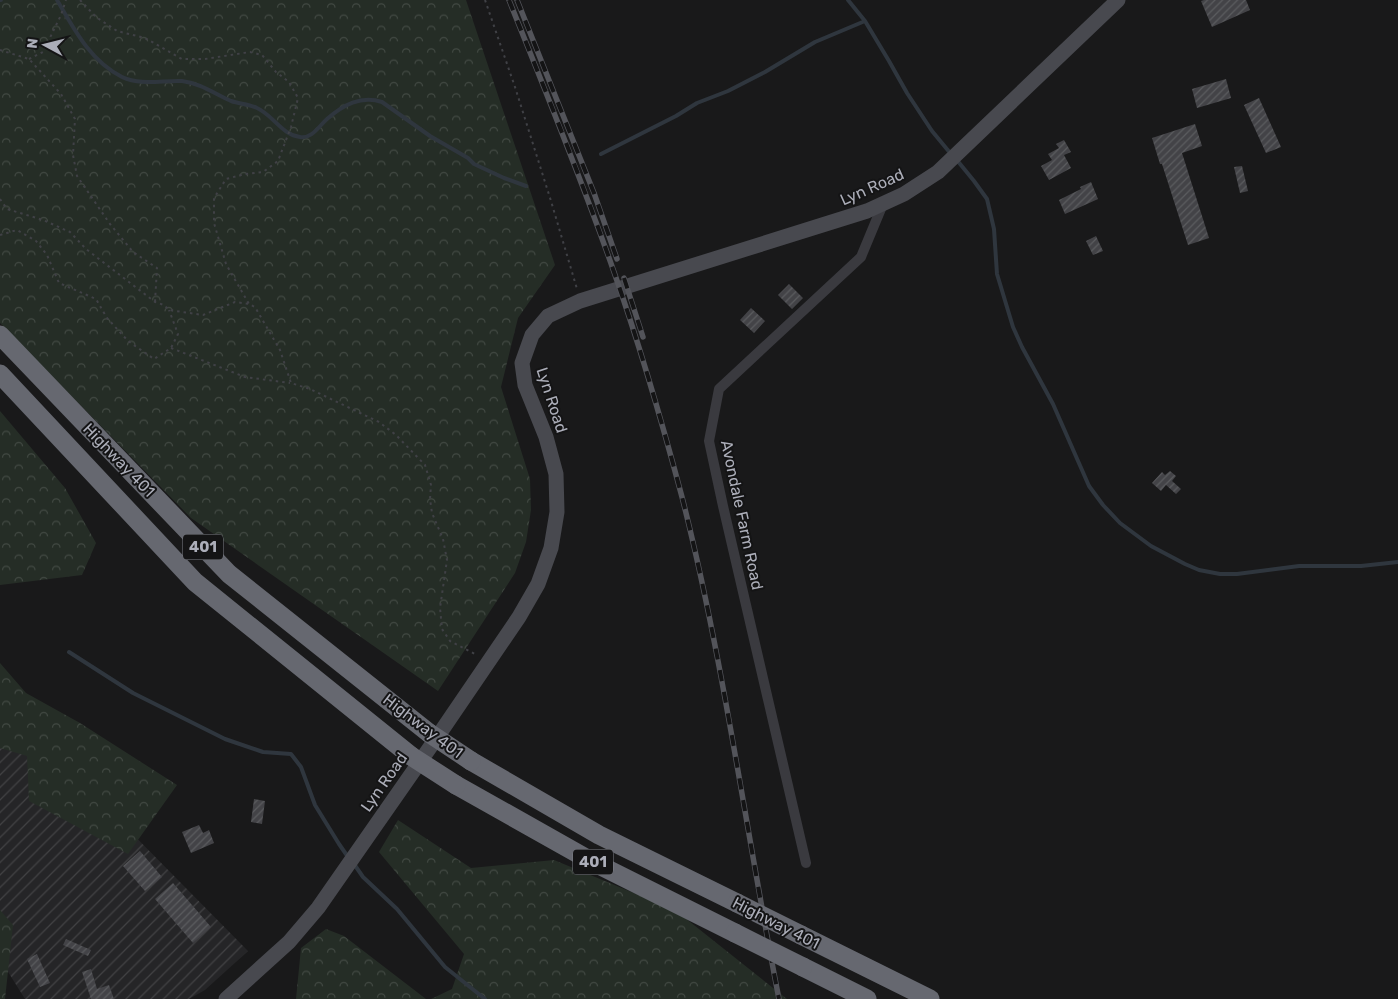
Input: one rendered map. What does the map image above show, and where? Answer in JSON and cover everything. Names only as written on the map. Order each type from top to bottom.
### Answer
[{"type":"highway","name":"Highway 401","points":[[0,335],[229,574],[429,733],[471,761],[598,835],[930,999]]},
{"type":"highway","name":"Highway 401","points":[[0,374],[196,582],[411,756],[456,785],[591,861],[867,999]]},
{"type":"main road","name":"Lyn Road","points":[[226,999],[289,942],[318,908],[519,617],[538,584],[551,548],[557,512],[556,474],[546,437],[525,385],[522,363],[532,335],[548,316],[580,301],[867,211],[904,194],[938,172],[1118,0]]},
{"type":"street","name":"Avondale Farm Road","points":[[806,863],[709,441],[719,389],[861,257],[883,204]]},
{"type":"path","points":[[29,59],[43,52],[61,16],[66,0]]},
{"type":"path","points":[[80,0],[96,17],[117,31],[145,38],[182,60],[205,59],[250,52],[262,55],[276,72],[289,82],[298,98],[291,127],[278,161],[263,172],[226,179],[214,198],[214,224],[226,264],[249,304]]},
{"type":"path","points":[[485,0],[545,182],[580,301]]},
{"type":"path","points":[[0,50],[29,59],[61,94],[75,119],[73,155],[77,176],[110,224],[133,252],[157,268],[154,302]]},
{"type":"path","points":[[0,199],[7,209],[43,220],[70,232],[86,249],[154,302],[164,305],[169,310],[178,334],[171,348],[154,359],[128,341],[107,318],[96,299],[59,282],[47,255],[36,241],[17,230],[0,235]]},
{"type":"path","points":[[169,310],[203,315],[235,302],[255,307],[280,350],[291,383]]},
{"type":"path","points":[[171,348],[244,377],[291,383],[310,389],[379,422],[396,435],[425,465],[431,485],[432,513],[444,539],[447,560],[440,608],[442,629],[450,641],[488,662]]},
{"type":"shaded area","points":[[0,707],[36,736],[248,951],[205,990],[189,999],[25,999],[0,959]]},
{"type":"green space","points":[[0,0],[466,0],[555,265],[518,318],[501,387],[530,479],[531,510],[526,542],[515,573],[438,691],[191,518],[0,323]]},
{"type":"green space","points":[[0,411],[65,488],[96,543],[82,575],[0,585]]},
{"type":"green space","points":[[0,663],[26,693],[80,723],[177,785],[128,854],[29,801],[27,756],[0,748]]},
{"type":"green space","points":[[398,820],[471,868],[554,860],[675,910],[787,999],[431,999],[452,989],[464,954],[379,852]]},
{"type":"green space","points":[[0,910],[13,925],[5,999],[0,999]]},
{"type":"green space","points":[[326,929],[344,936],[426,999],[296,999],[301,948]]},
{"type":"building","points":[[1246,0],[1250,10],[1212,27],[1201,1]]},
{"type":"building","points":[[1226,79],[1231,98],[1197,108],[1192,89]]},
{"type":"building","points":[[1259,98],[1281,147],[1266,153],[1244,105]]},
{"type":"building","points":[[1195,124],[1202,146],[1182,153],[1209,238],[1188,245],[1152,138]]},
{"type":"building","points":[[1064,140],[1071,152],[1064,155],[1071,168],[1049,180],[1041,166],[1052,160],[1048,154],[1059,148],[1056,144]]},
{"type":"building","points":[[1242,166],[1248,191],[1240,193],[1234,167]]},
{"type":"building","points":[[1091,182],[1098,199],[1065,214],[1059,200]]},
{"type":"building","points":[[1096,236],[1103,251],[1093,255],[1086,241]]},
{"type":"building","points":[[789,284],[803,298],[792,309],[778,295]]},
{"type":"building","points":[[751,308],[765,321],[754,333],[740,320]]},
{"type":"building","points":[[1170,471],[1176,476],[1172,481],[1181,489],[1176,494],[1166,485],[1161,491],[1152,483],[1162,472],[1165,475]]},
{"type":"building","points":[[254,799],[265,801],[262,824],[251,822]]},
{"type":"building","points":[[199,825],[203,833],[209,830],[214,843],[191,853],[182,832]]},
{"type":"building","points":[[140,851],[162,877],[145,891],[123,866]]},
{"type":"building","points":[[173,883],[211,927],[193,943],[155,899]]},
{"type":"building","points":[[66,939],[91,950],[88,956],[63,945]]},
{"type":"building","points":[[37,954],[50,983],[40,987],[27,959]]},
{"type":"building","points":[[91,969],[97,989],[109,985],[114,999],[91,999],[82,972]]},
{"type":"waterway","points":[[57,0],[92,53],[111,70],[129,80],[152,82],[182,81],[195,84],[231,101],[263,111],[288,133],[300,137],[312,134],[333,114],[353,103],[367,100],[382,102],[430,136],[468,158],[474,164],[526,186]]},
{"type":"waterway","points":[[848,0],[865,21],[907,93],[932,131],[951,154]]},
{"type":"waterway","points":[[601,154],[676,116],[697,103],[728,91],[765,72],[815,42],[865,21]]},
{"type":"waterway","points":[[956,159],[987,199],[994,229],[997,274],[1013,327],[1022,347],[1053,404],[1089,486],[1120,523],[1151,546],[1185,564],[1199,570],[1220,574],[1237,574],[1299,566],[1361,566],[1398,562]]},
{"type":"waterway","points":[[69,652],[133,693],[225,739],[263,752],[291,754],[301,767],[315,805],[348,857]]},
{"type":"waterway","points":[[354,864],[363,877],[397,909],[445,967],[485,999]]},
{"type":"railway","points":[[509,0],[576,169],[614,272],[659,412],[682,497],[697,559],[722,684],[779,999]]},
{"type":"railway","points":[[517,0],[594,193],[617,259]]},
{"type":"railway","points":[[624,278],[643,337]]}]
